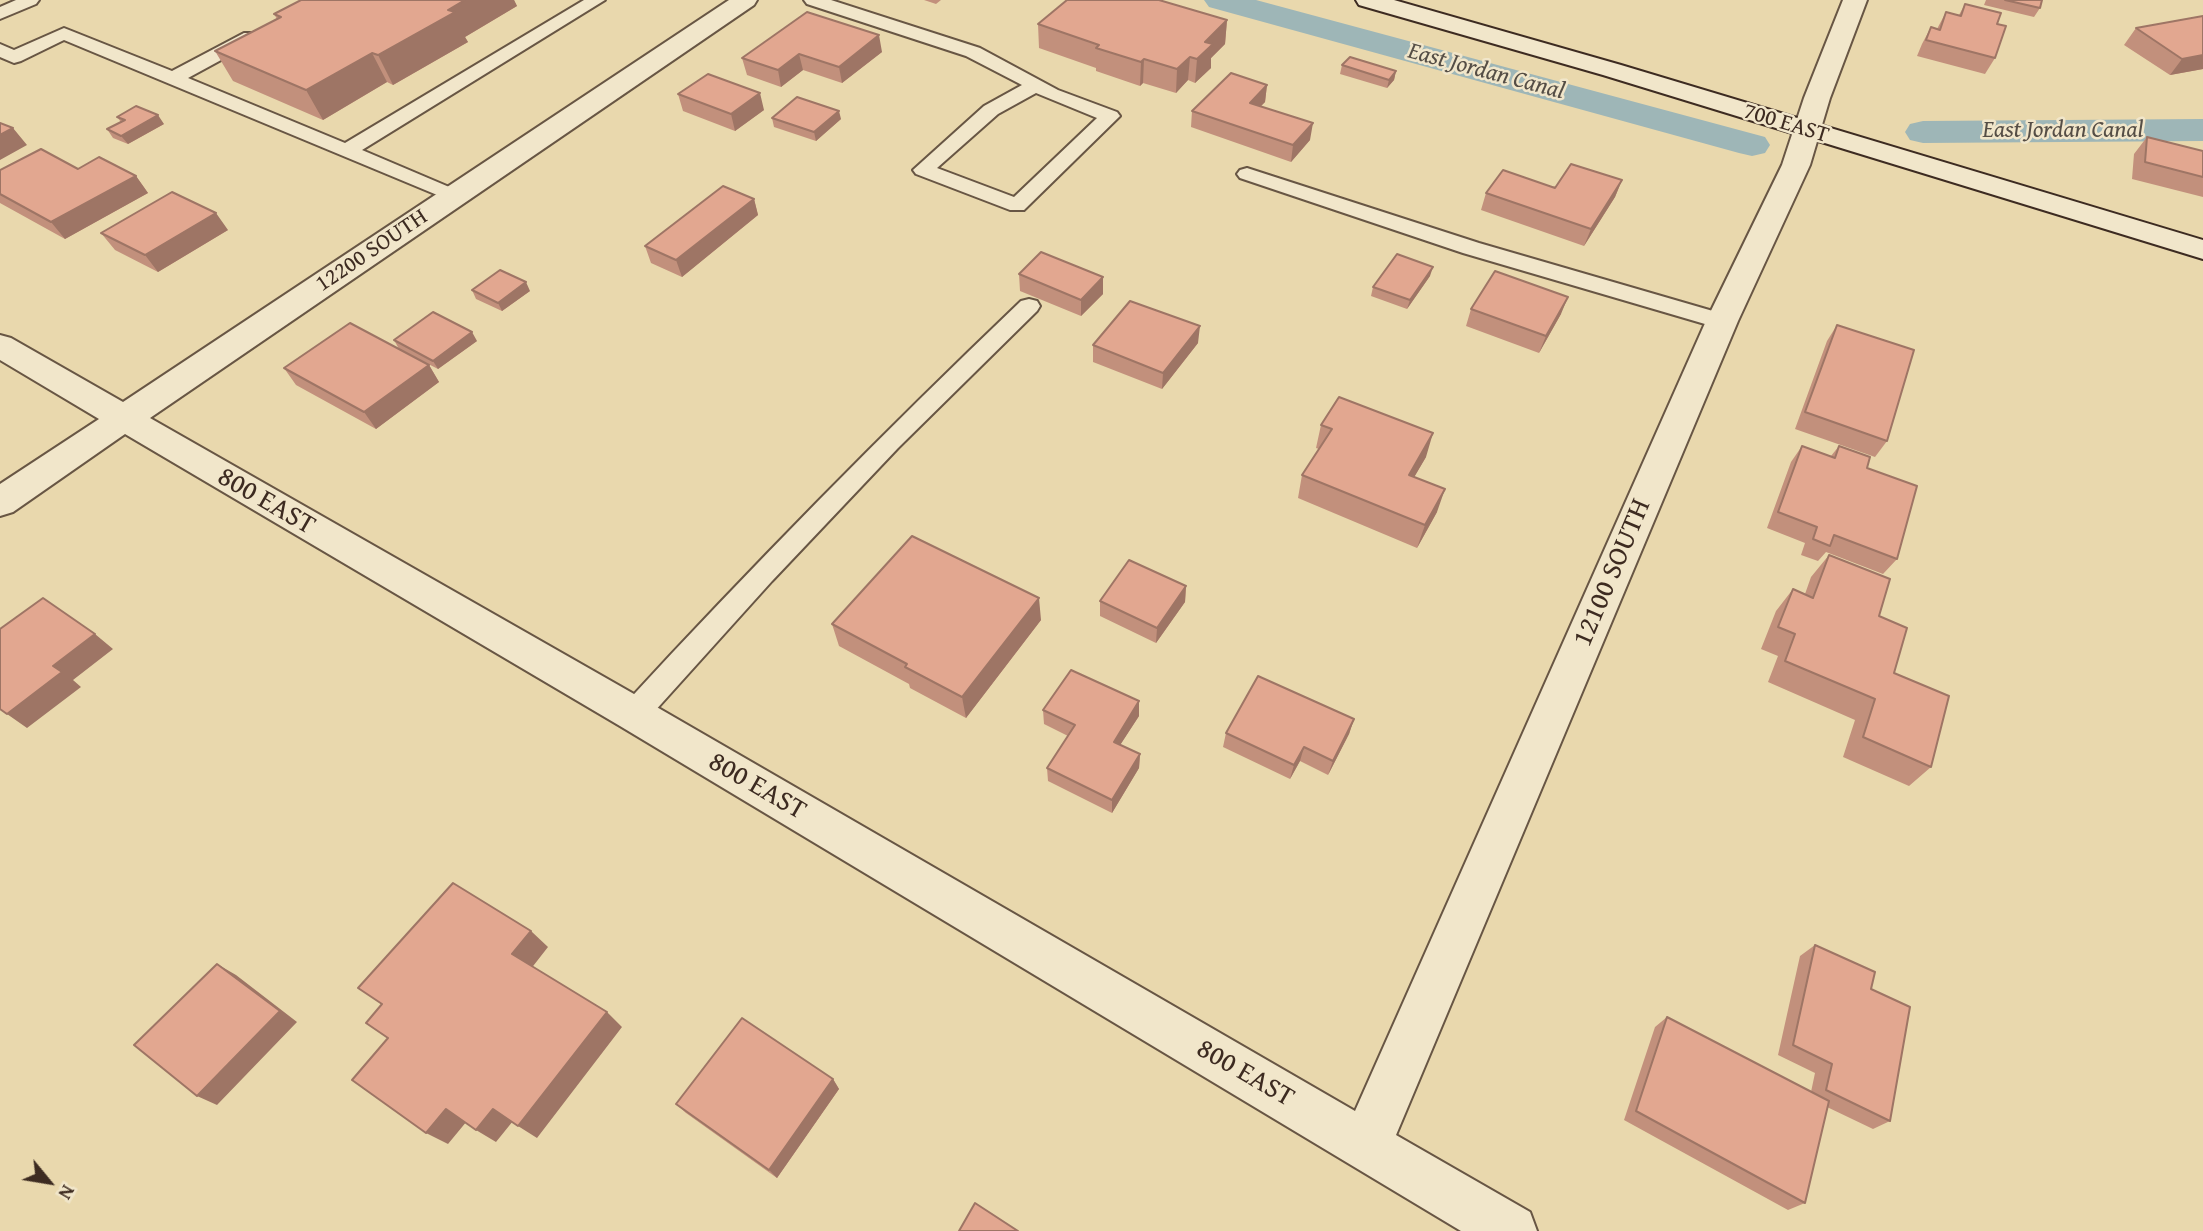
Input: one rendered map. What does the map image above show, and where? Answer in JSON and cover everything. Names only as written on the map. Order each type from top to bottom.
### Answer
[{"type":"street","name":"12200 SOUTH","points":[[0,502],[745,0]]},
{"type":"street","name":"700 EAST","points":[[1368,0],[1612,70],[2203,250]]},
{"type":"street","name":"12100 SOUTH","points":[[1366,1145],[1722,321],[1796,164],[1855,0]]},
{"type":"street","name":"800 EAST","points":[[0,346],[123,420],[634,714],[1511,1231]]},
{"type":"lane","points":[[0,14],[30,0]]},
{"type":"lane","points":[[346,151],[596,0]]},
{"type":"lane","points":[[813,0],[973,52],[1068,102],[1110,116],[1017,205],[923,170],[991,110],[1035,86]]},
{"type":"lane","points":[[173,78],[272,26]]},
{"type":"lane","points":[[0,50],[14,57],[64,33],[454,196]]},
{"type":"lane","points":[[1247,173],[1471,248],[1722,321]]},
{"type":"lane","points":[[634,714],[762,573],[890,442],[1029,306]]},
{"type":"building","points":[[301,0],[465,0],[448,10],[455,12],[378,55],[372,53],[306,90],[215,51],[281,17],[274,14]]},
{"type":"building","points":[[1067,0],[1159,0],[1227,20],[1205,42],[1213,44],[1197,59],[1190,57],[1177,69],[1144,59],[1141,62],[1096,48],[1099,45],[1038,24]]},
{"type":"building","points":[[2005,0],[2042,0],[2040,8]]},
{"type":"building","points":[[1965,4],[2001,13],[1997,24],[2006,26],[1995,58],[1926,40],[1931,27],[1940,30],[1946,12],[1961,16]]},
{"type":"building","points":[[807,12],[879,35],[839,67],[799,54],[778,70],[742,58]]},
{"type":"building","points":[[2203,16],[2203,55],[2182,59],[2136,28]]},
{"type":"building","points":[[1350,57],[1396,71],[1389,80],[1342,65]]},
{"type":"building","points":[[1231,73],[1267,85],[1250,103],[1313,123],[1293,145],[1192,111]]},
{"type":"building","points":[[708,74],[760,93],[731,114],[678,94]]},
{"type":"building","points":[[797,97],[839,111],[814,132],[772,118]]},
{"type":"building","points":[[136,106],[158,115],[121,136],[107,129],[125,120],[117,117]]},
{"type":"building","points":[[0,123],[13,128],[0,135]]},
{"type":"building","points":[[2147,137],[2203,151],[2203,177],[2145,162]]},
{"type":"building","points":[[41,149],[78,169],[99,157],[136,176],[51,222],[0,194],[0,170]]},
{"type":"building","points":[[1571,164],[1622,180],[1591,229],[1486,193],[1503,170],[1555,188]]},
{"type":"building","points":[[723,186],[754,199],[676,260],[645,246]]},
{"type":"building","points":[[172,192],[216,213],[145,255],[101,233]]},
{"type":"building","points":[[1041,252],[1103,277],[1081,300],[1019,274]]},
{"type":"building","points":[[1397,254],[1433,267],[1410,300],[1373,287]]},
{"type":"building","points":[[500,270],[526,282],[498,303],[472,290]]},
{"type":"building","points":[[1495,271],[1568,297],[1546,336],[1471,309]]},
{"type":"building","points":[[1130,301],[1200,326],[1163,373],[1093,345]]},
{"type":"building","points":[[433,312],[472,332],[433,361],[394,340]]},
{"type":"building","points":[[350,323],[429,365],[364,412],[284,368]]},
{"type":"building","points":[[1837,325],[1914,350],[1887,441],[1805,412]]},
{"type":"building","points":[[1339,397],[1433,433],[1409,475],[1445,489],[1425,525],[1302,475],[1332,429],[1321,425]]},
{"type":"building","points":[[1802,446],[1835,458],[1839,446],[1870,457],[1867,468],[1917,486],[1897,559],[1834,535],[1830,546],[1813,539],[1817,527],[1778,512]]},
{"type":"building","points":[[912,536],[1039,598],[962,697],[832,624]]},
{"type":"building","points":[[1829,555],[1890,579],[1879,616],[1907,628],[1894,673],[1949,696],[1931,767],[1863,737],[1875,699],[1785,661],[1795,634],[1778,627],[1793,589],[1813,598]]},
{"type":"building","points":[[1129,560],[1186,586],[1157,628],[1100,601]]},
{"type":"building","points":[[43,598],[95,634],[53,666],[62,672],[7,714],[0,709],[0,629]]},
{"type":"building","points":[[1071,670],[1139,701],[1114,742],[1140,754],[1112,800],[1047,768],[1075,725],[1043,710]]},
{"type":"building","points":[[1258,676],[1354,719],[1333,761],[1304,747],[1294,765],[1226,733]]},
{"type":"building","points":[[453,883],[531,931],[512,954],[607,1012],[518,1126],[493,1109],[476,1130],[446,1109],[426,1133],[352,1080],[388,1038],[366,1023],[382,1004],[358,988]]},
{"type":"building","points":[[1815,945],[1875,972],[1871,989],[1910,1007],[1890,1121],[1826,1090],[1832,1064],[1793,1045]]},
{"type":"building","points":[[217,964],[280,1011],[197,1096],[134,1045]]},
{"type":"building","points":[[1667,1017],[1829,1101],[1805,1203],[1636,1111]]},
{"type":"building","points":[[742,1018],[833,1079],[769,1170],[676,1104]]},
{"type":"building","points":[[975,1203],[1018,1231],[959,1231]]},
{"type":"waterway","name":"East Jordan Canal","points":[[1220,0],[1752,145]]},
{"type":"waterway","name":"East Jordan Canal","points":[[1923,132],[2203,130]]}]
